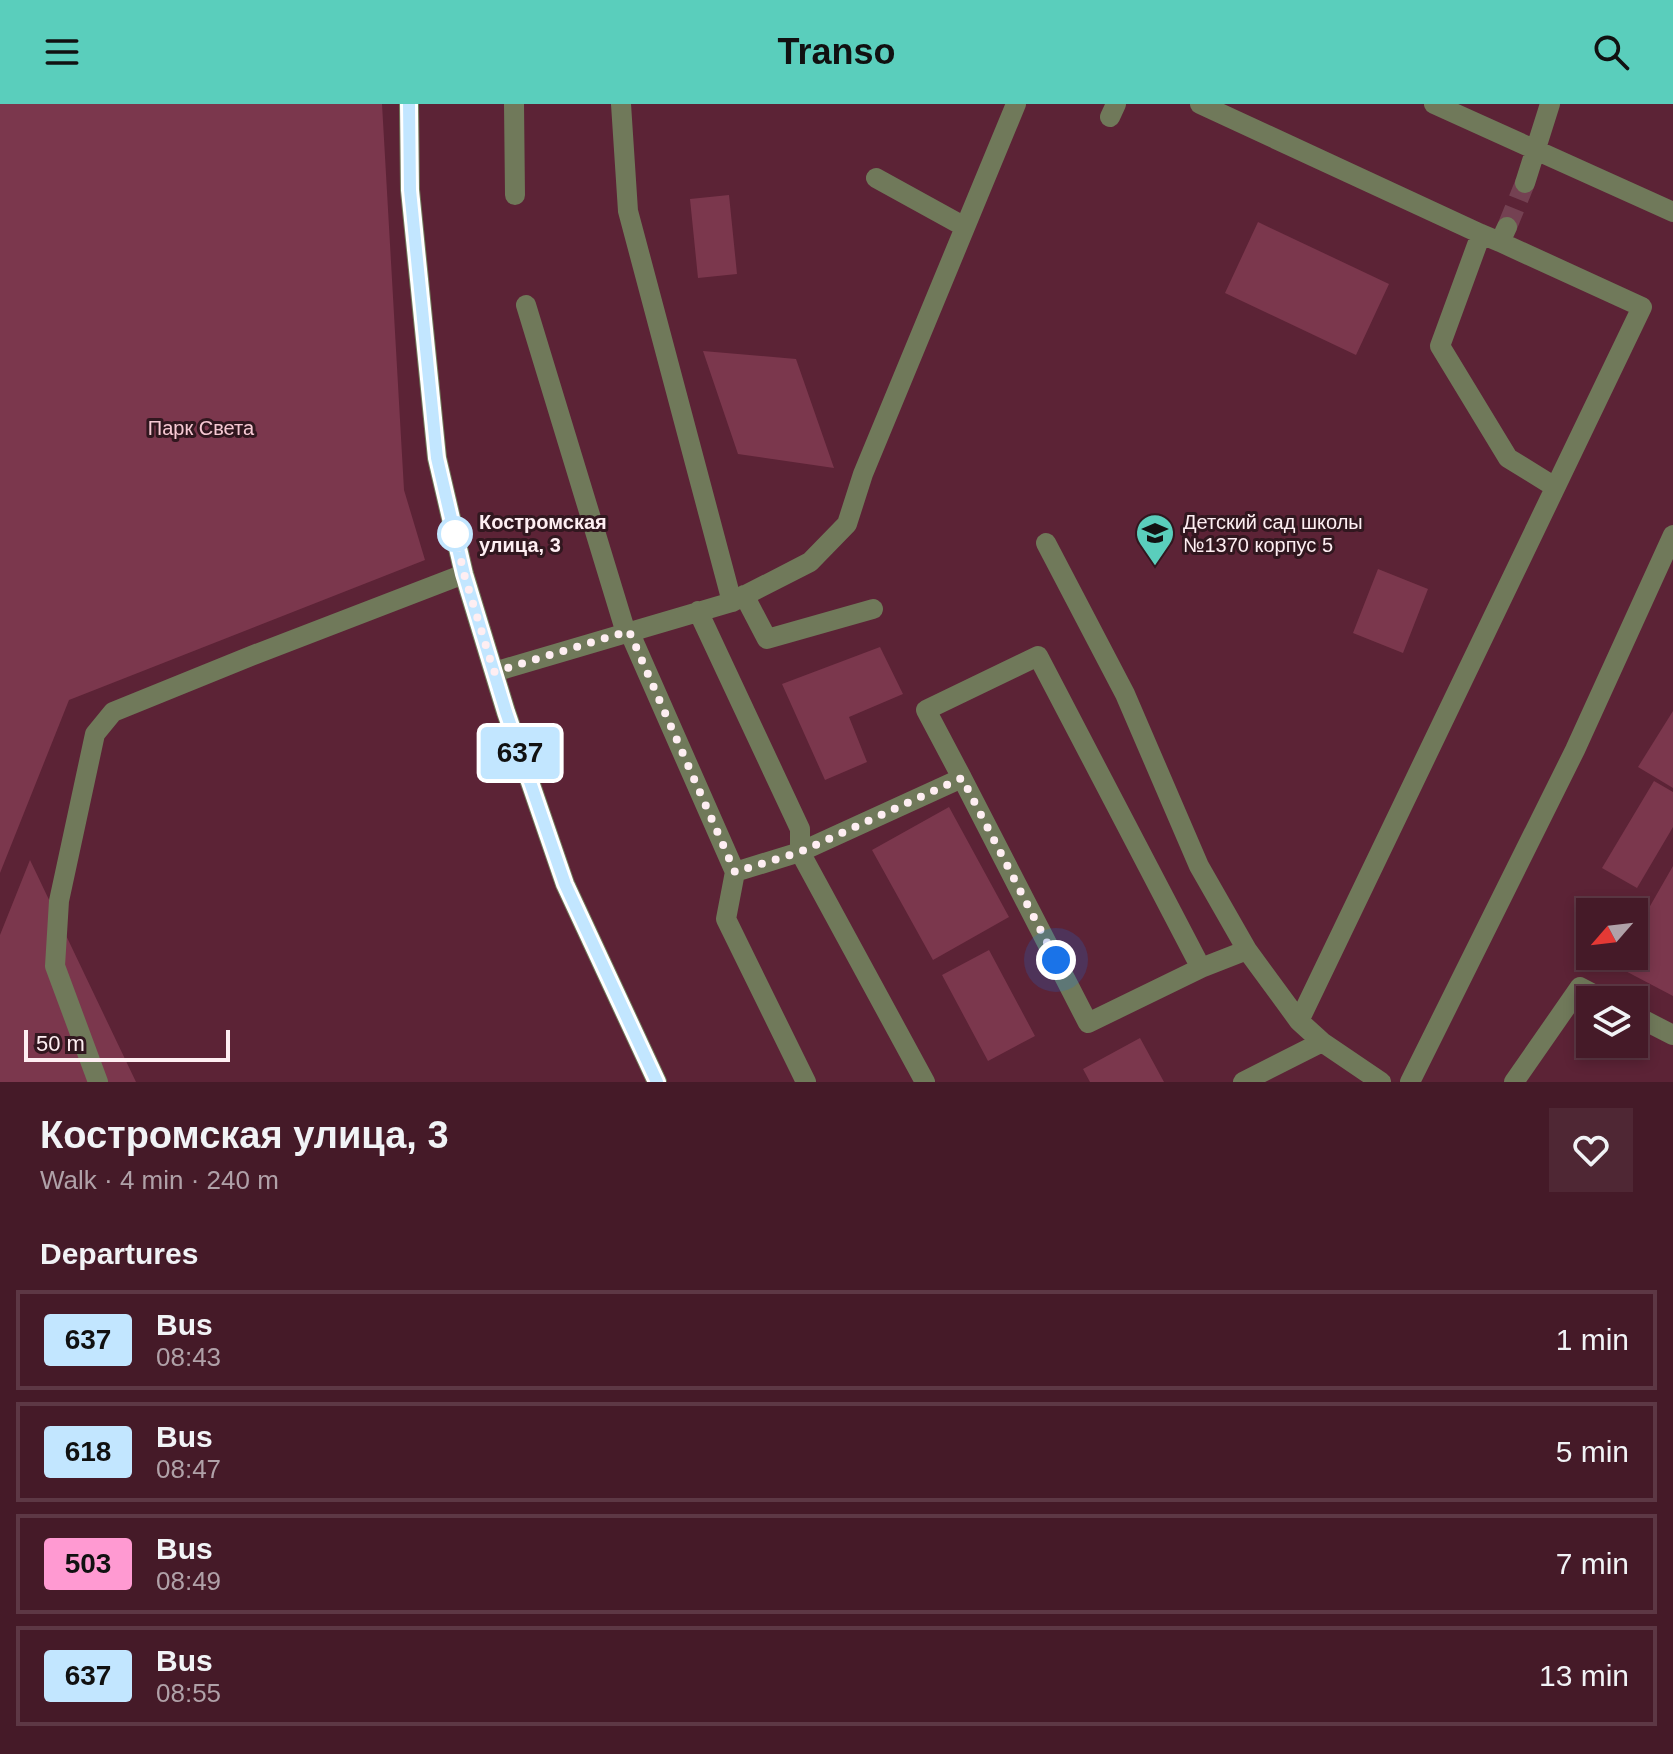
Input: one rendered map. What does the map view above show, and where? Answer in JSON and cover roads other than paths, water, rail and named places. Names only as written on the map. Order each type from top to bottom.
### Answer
[{"type":"street","points":[[409,104],[410,190],[437,458],[464,574],[565,884],[657,1082]]},
{"type":"street","points":[[514,104],[515,195]]},
{"type":"street","points":[[621,104],[628,211],[738,599],[767,639],[873,609]]},
{"type":"street","points":[[494,672],[738,599],[810,562],[847,524],[863,474],[1016,104]]},
{"type":"street","points":[[1200,104],[1496,234],[1642,307],[1299,1021]]},
{"type":"street","points":[[1434,104],[1673,212]]},
{"type":"street","points":[[1525,183],[1550,104]]},
{"type":"street","points":[[876,178],[965,227]]},
{"type":"street","points":[[1496,234],[1440,346],[1508,458],[1555,487]]},
{"type":"street","points":[[526,305],[627,632],[735,872],[726,919],[806,1082]]},
{"type":"street","points":[[1410,1082],[1575,750],[1673,535]]},
{"type":"street","points":[[1046,543],[1125,694],[1199,866],[1247,950],[1299,1021],[1322,1042],[1381,1082]]},
{"type":"street","points":[[98,1082],[55,966],[59,901],[95,734],[103,721],[113,712],[464,574]]},
{"type":"street","points":[[698,611],[800,829],[800,852],[925,1082]]},
{"type":"street","points":[[1201,968],[1038,656],[926,710],[1088,1023],[1201,968],[1247,950]]},
{"type":"street","points":[[735,872],[800,852],[962,778]]},
{"type":"street","points":[[1514,1082],[1576,993]]},
{"type":"street","points":[[1648,1022],[1673,1035]]},
{"type":"street","points":[[1243,1082],[1322,1042]]},
{"type":"tunnel","points":[[1507,227],[1525,183]]},
{"type":"place","name":"Костромская улица, 3","points":[[455,534]]},
{"type":"place","name":"Детский сад школы №1370 корпус 5","points":[[1155,567]]},
{"type":"park label","name":"Парк Света","points":[[201,428]]}]
